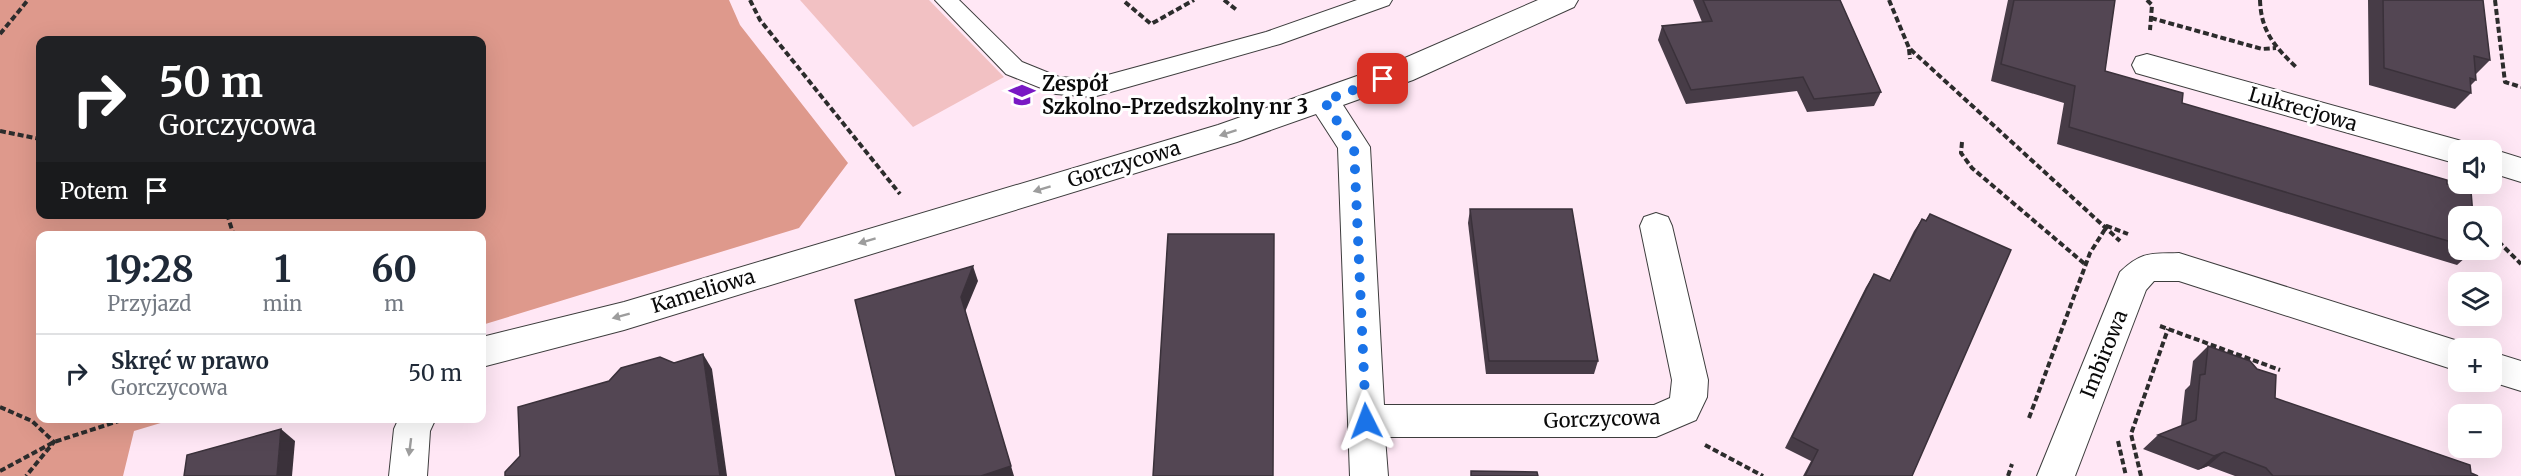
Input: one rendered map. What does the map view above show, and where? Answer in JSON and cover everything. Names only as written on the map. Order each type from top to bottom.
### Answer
[{"type":"street","name":"Gorczycowa","points":[[923,224],[1226,134],[1324,101],[1402,72],[1564,0]]},
{"type":"street","name":"Lukrecjowa","points":[[2147,65],[2448,149]]},
{"type":"street","points":[[1324,101],[1354,147],[1369,476]]},
{"type":"street","points":[[2502,164],[2521,170]]},
{"type":"street","name":"Kameliowa","points":[[486,351],[624,316],[923,224]]},
{"type":"street","name":"Gorczycowa","points":[[1366,421],[1656,421],[1670,417],[1683,409],[1689,397],[1690,380],[1656,226]]},
{"type":"street","points":[[2162,267],[2448,353]]},
{"type":"street","name":"Imbirowa","points":[[2056,476],[2132,282],[2162,267]]},
{"type":"street","points":[[2502,370],[2521,376]]},
{"type":"street","points":[[408,476],[412,429],[415,423]]},
{"type":"lane","points":[[946,0],[1014,68],[1056,86],[1093,88],[1272,38],[1381,0]]},
{"type":"path","points":[[0,34],[28,0]]},
{"type":"path","points":[[750,0],[760,20],[923,224]]},
{"type":"path","points":[[1125,2],[1152,24],[1194,0]]},
{"type":"path","points":[[1224,0],[1239,12]]},
{"type":"path","points":[[1889,0],[1909,48],[1910,59]]},
{"type":"path","points":[[2495,0],[2505,82],[2521,87]]},
{"type":"path","points":[[2151,18],[2262,49],[2276,48]]},
{"type":"path","points":[[1909,48],[2107,226],[2162,267]]},
{"type":"path","points":[[0,131],[36,138]]},
{"type":"path","points":[[1962,142],[1961,153],[1972,168],[2086,265]]},
{"type":"path","points":[[2028,422],[2090,253],[2107,226]]},
{"type":"path","points":[[2502,245],[2521,264]]},
{"type":"path","points":[[2161,327],[2280,370]]},
{"type":"path","points":[[2141,476],[2131,434],[2168,329]]},
{"type":"path","points":[[0,407],[32,421],[54,442]]},
{"type":"path","points":[[1670,417],[1684,433],[1763,476]]},
{"type":"path","points":[[0,471],[54,442],[113,423]]},
{"type":"path","points":[[26,476],[54,442]]},
{"type":"path","points":[[2008,476],[2016,454]]},
{"type":"shaded area","points":[[0,0],[729,0],[740,25],[848,163],[799,228],[486,324],[486,231],[36,231],[36,423],[161,423],[134,431],[123,476],[0,476]]},
{"type":"shaded area","points":[[800,0],[929,0],[1004,77],[913,127]]},
{"type":"building","points":[[1703,0],[1840,0],[1881,92],[1814,99],[1803,77],[1691,90],[1662,26],[1712,21]]},
{"type":"building","points":[[2014,0],[2115,0],[2105,71],[2183,93],[2182,103],[2447,180],[2448,194],[2471,194],[2472,206],[2448,206],[2448,241],[2069,127],[2075,86],[2001,64]]},
{"type":"building","points":[[2383,0],[2483,0],[2490,60],[2474,56],[2476,80],[2470,78],[2471,93],[2384,68]]},
{"type":"building","points":[[1470,209],[1572,209],[1598,361],[1489,361]]},
{"type":"building","points":[[1930,214],[2011,250],[1912,476],[1805,476],[1818,450],[1792,437],[1874,274],[1890,281],[1922,219],[1926,221]]},
{"type":"building","points":[[1168,234],[1274,234],[1273,476],[1153,476]]},
{"type":"building","points":[[973,266],[961,297],[1011,466],[981,476],[896,476],[855,300]]},
{"type":"building","points":[[2208,346],[2250,361],[2257,369],[2276,375],[2275,398],[2470,465],[2471,473],[2478,476],[2273,476],[2266,468],[2224,452],[2214,456],[2158,435],[2196,420],[2200,375],[2205,374]]},
{"type":"building","points":[[703,354],[720,476],[505,476],[505,472],[520,456],[518,407],[609,381],[621,368],[660,357],[674,363]]},
{"type":"building","points":[[281,429],[277,476],[184,476],[187,455]]},
{"type":"building","points":[[1471,471],[1537,472],[1538,476],[1471,476]]},
{"type":"place","name":"Zespół Szkolno-Przedszkolny nr 3","points":[[1022,95]]},
{"type":"route","points":[[1366,421],[1354,147],[1324,101],[1383,79]]}]
